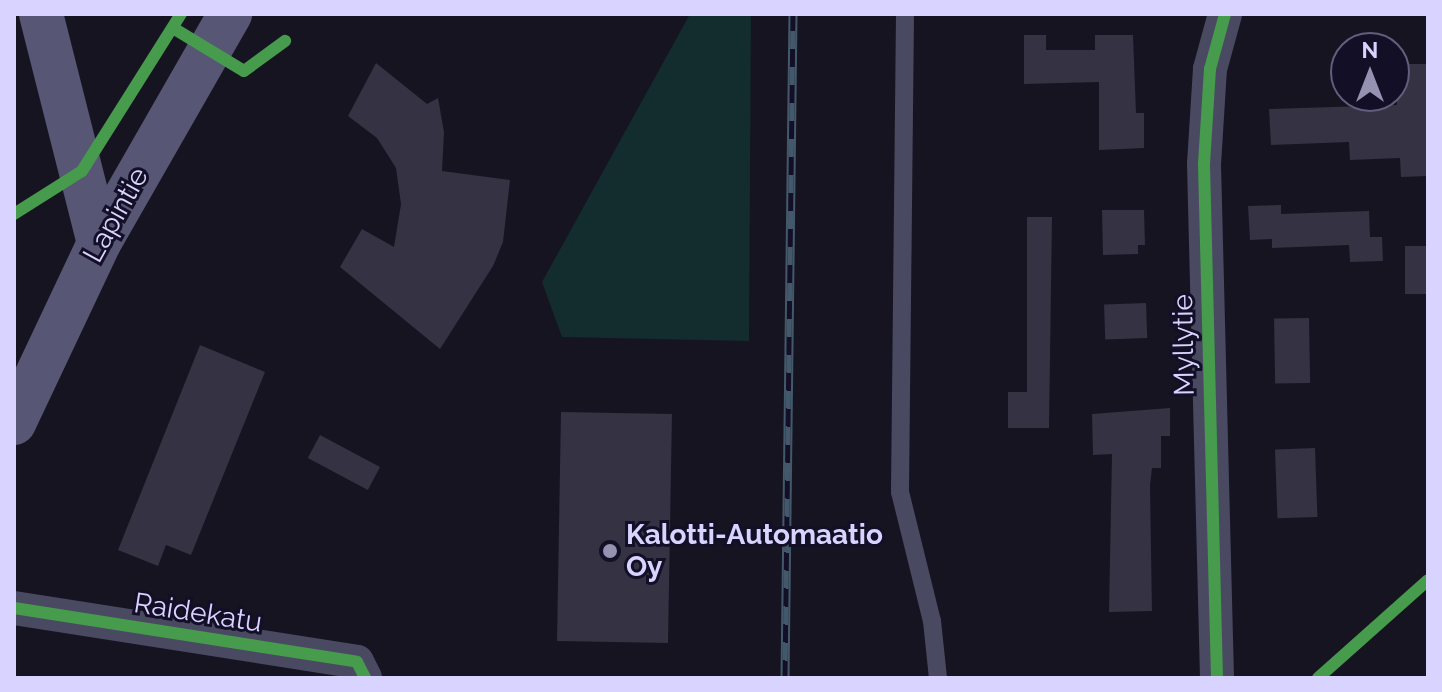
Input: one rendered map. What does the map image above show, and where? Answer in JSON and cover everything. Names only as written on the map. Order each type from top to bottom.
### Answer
[{"type":"main road","points":[[41,14],[99,243]]},
{"type":"main road","name":"Lapintie","points":[[14,423],[99,243],[230,14]]},
{"type":"street","name":"Myllytie","points":[[1217,678],[1204,164],[1210,69],[1225,14]]},
{"type":"street","name":"Raidekatu","points":[[14,608],[357,662],[365,678]]},
{"type":"lane","points":[[905,14],[900,492],[932,621],[938,678]]},
{"type":"green space","points":[[690,14],[751,14],[749,341],[562,337],[542,282]]},
{"type":"building","points":[[1024,35],[1046,35],[1046,50],[1095,50],[1095,35],[1133,35],[1136,113],[1144,113],[1144,148],[1099,150],[1099,82],[1024,84]]},
{"type":"building","points":[[376,63],[427,104],[438,98],[444,132],[442,171],[510,180],[503,242],[493,266],[440,349],[340,267],[362,229],[394,247],[401,204],[396,168],[377,138],[348,116]]},
{"type":"building","points":[[1410,64],[1426,64],[1428,176],[1401,177],[1400,158],[1350,160],[1349,142],[1271,145],[1269,109],[1330,107],[1330,112],[1410,112]]},
{"type":"building","points":[[1281,205],[1281,214],[1369,211],[1370,237],[1382,237],[1383,261],[1350,262],[1349,245],[1272,248],[1272,239],[1250,240],[1248,206]]},
{"type":"building","points":[[1102,210],[1144,210],[1145,245],[1138,245],[1138,254],[1103,255]]},
{"type":"building","points":[[1027,217],[1052,217],[1049,428],[1008,428],[1008,392],[1027,392]]},
{"type":"building","points":[[1405,246],[1428,246],[1428,294],[1405,294]]},
{"type":"building","points":[[1146,303],[1147,338],[1105,339],[1104,304]]},
{"type":"building","points":[[1309,318],[1310,383],[1275,384],[1274,319]]},
{"type":"building","points":[[200,345],[265,372],[191,555],[166,545],[158,566],[118,550]]},
{"type":"building","points":[[1170,408],[1170,436],[1161,436],[1161,468],[1152,468],[1150,485],[1152,611],[1109,612],[1112,454],[1093,455],[1092,414]]},
{"type":"building","points":[[561,412],[672,414],[668,643],[557,641]]},
{"type":"building","points":[[320,435],[380,467],[368,490],[308,458]]},
{"type":"building","points":[[1315,448],[1317,517],[1277,518],[1275,449]]},
{"type":"railway","points":[[785,678],[793,14]]},
{"type":"cycle path","points":[[14,214],[82,171],[181,14]]},
{"type":"cycle path","points":[[1217,678],[1204,164],[1210,69],[1225,14]]},
{"type":"cycle path","points":[[173,28],[244,71],[285,41]]},
{"type":"cycle path","points":[[1318,678],[1428,580]]},
{"type":"cycle path","points":[[14,608],[357,662],[365,678]]},
{"type":"place","name":"Kalotti-Automaatio Oy","points":[[610,551]]}]
